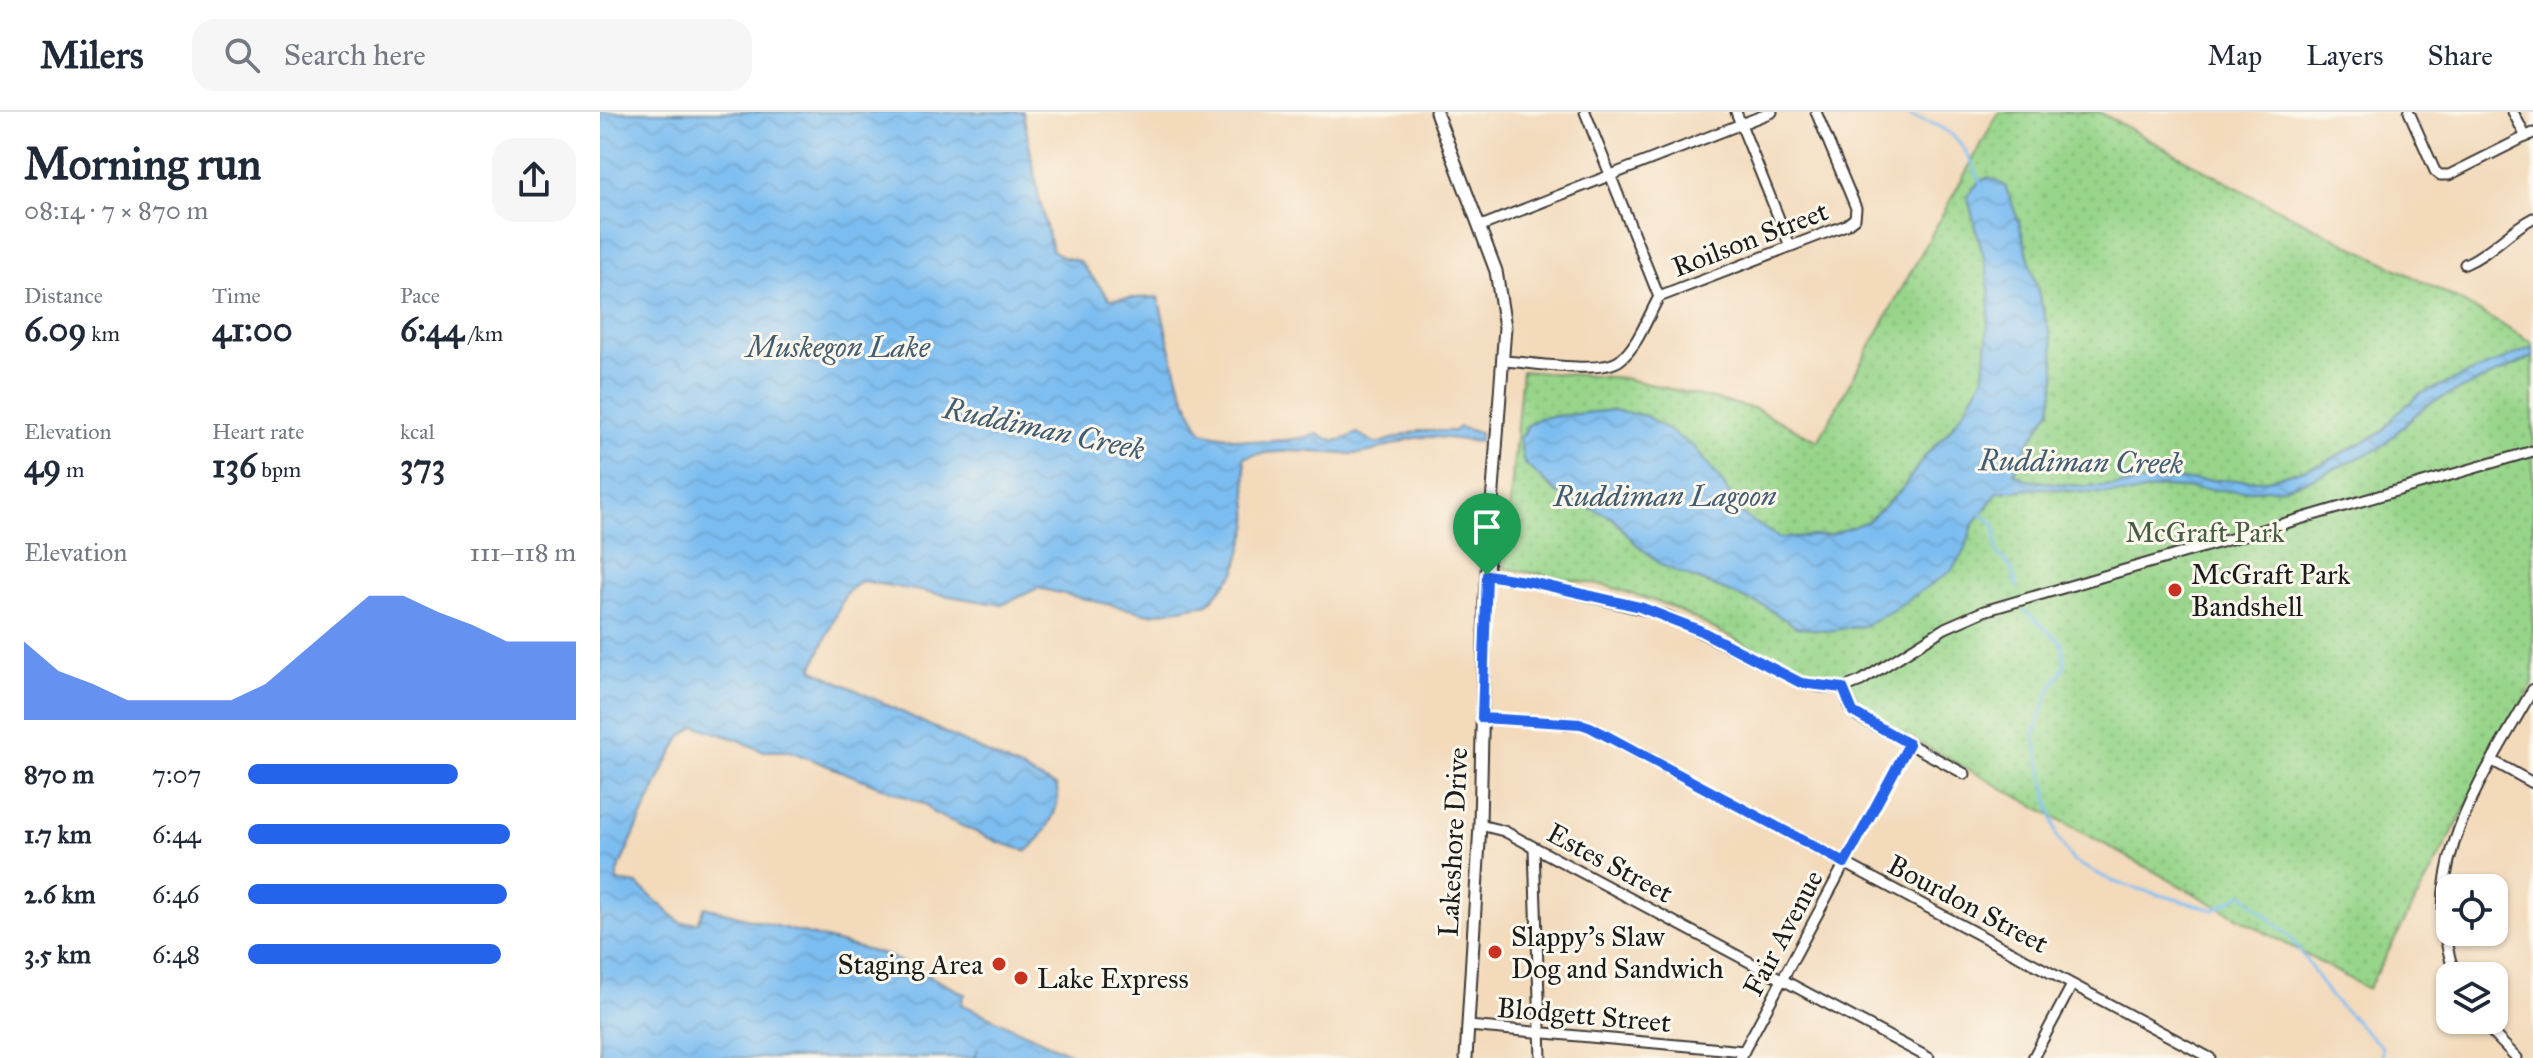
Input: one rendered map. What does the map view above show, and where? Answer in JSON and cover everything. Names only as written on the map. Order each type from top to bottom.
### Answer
[{"type":"main road","name":"Lakeshore Drive","points":[[1436,112],[1481,226],[1502,298],[1505,327],[1487,575],[1480,825],[1466,1058]]},
{"type":"street","points":[[1504,361],[1606,366],[1624,355],[1659,297],[1585,112]]},
{"type":"street","points":[[1736,112],[1790,246]]},
{"type":"street","points":[[1481,226],[1772,112]]},
{"type":"street","name":"Roilson Street","points":[[1659,297],[1846,225],[1855,218],[1856,208],[1816,112]]},
{"type":"street","points":[[2409,112],[2435,171],[2440,175],[2449,175],[2529,135],[2513,112]]},
{"type":"street","points":[[2465,264],[2483,256],[2533,218]]},
{"type":"street","points":[[1487,575],[1640,607],[1699,630],[1801,683],[1843,688],[1876,674],[1945,628],[1984,611],[2533,451]]},
{"type":"street","points":[[1843,688],[1853,712],[1965,774]]},
{"type":"street","points":[[2451,962],[2446,945],[2443,903],[2457,829],[2533,689]]},
{"type":"street","name":"Bourdon Street","points":[[1482,718],[1590,727],[2210,1058]]},
{"type":"street","name":"Fair Avenue","points":[[1742,1054],[1909,744]]},
{"type":"street","points":[[2493,761],[2533,783]]},
{"type":"street","name":"Estes Street","points":[[1480,825],[1499,829],[1929,1058]]},
{"type":"street","points":[[1534,848],[1541,1058]]},
{"type":"street","points":[[2033,1058],[2072,985]]},
{"type":"street","name":"Blodgett Street","points":[[1468,1026],[1742,1054]]},
{"type":"street","points":[[2494,1034],[2517,1058]]},
{"type":"green space","name":"McGraft Park","points":[[1999,112],[2099,112],[2256,198],[2459,300],[2533,343],[2533,683],[2368,989],[1869,715],[1860,706],[1848,679],[1806,675],[1667,605],[1607,586],[1504,568],[1522,371],[1623,378],[1756,409],[1818,441]]},
{"type":"water","name":"Muskegon Lake","points":[[600,112],[1023,112],[1052,250],[1062,257],[1079,261],[1110,299],[1158,297],[1180,382],[1202,432],[1245,440],[1274,441],[1317,434],[1337,440],[1357,433],[1376,444],[1418,431],[1454,431],[1459,427],[1480,433],[1480,442],[1426,437],[1358,454],[1285,451],[1244,457],[1249,524],[1235,573],[1208,604],[1150,614],[1038,588],[1002,605],[862,581],[846,593],[812,669],[1056,786],[1055,812],[1027,851],[998,842],[933,813],[927,805],[790,751],[762,751],[696,726],[682,736],[665,766],[617,872],[617,881],[637,884],[681,923],[698,922],[705,907],[889,956],[965,994],[961,1004],[1080,1058],[600,1058]]},
{"type":"water","name":"Ruddiman Lagoon","points":[[1989,177],[2005,186],[2019,222],[2052,342],[2056,377],[2051,409],[2014,473],[2027,480],[2114,486],[2154,480],[2267,480],[2321,464],[2382,432],[2396,414],[2420,394],[2533,347],[2533,357],[2426,405],[2380,448],[2312,479],[2283,488],[2238,491],[2162,487],[2131,494],[2044,488],[1998,492],[1973,525],[1965,550],[1951,571],[1864,626],[1827,631],[1796,627],[1766,607],[1663,566],[1634,542],[1613,518],[1557,493],[1524,463],[1519,437],[1527,426],[1539,418],[1613,410],[1646,416],[1694,447],[1720,479],[1741,514],[1780,538],[1830,535],[1868,521],[1902,489],[1925,456],[1949,431],[1984,376],[1990,296],[1986,266],[1967,195],[1980,181]]},
{"type":"waterway","points":[[1909,112],[1912,117],[1939,126],[1956,139],[1969,157],[1981,183]]},
{"type":"waterway","points":[[1981,514],[1995,524],[1997,553],[2011,567],[2017,587]]},
{"type":"waterway","points":[[2024,610],[2062,643],[2065,665],[2049,693],[2034,735],[2057,837],[2073,861],[2114,882],[2214,910],[2243,894],[2291,938],[2331,997],[2382,1047],[2382,1058]]},
{"type":"ferry route","points":[[974,1058],[980,1045]]},
{"type":"place","name":"McGraft Park Bandshell","points":[[2175,590]]},
{"type":"place","name":"Slappy’s Slaw Dog and Sandwich","points":[[1495,952]]},
{"type":"place","name":"Staging Area","points":[[999,964]]},
{"type":"place","name":"Lake Express","points":[[1021,978]]},
{"type":"route","points":[[1487,575],[1640,607],[1699,630],[1801,683],[1843,688],[1853,712],[1909,744],[1845,863],[1590,727],[1482,718],[1487,575]]},
{"type":"water label","name":"Ruddiman Creek","points":[[1044,429]]},
{"type":"water label","name":"Ruddiman Creek","points":[[2081,462]]}]
